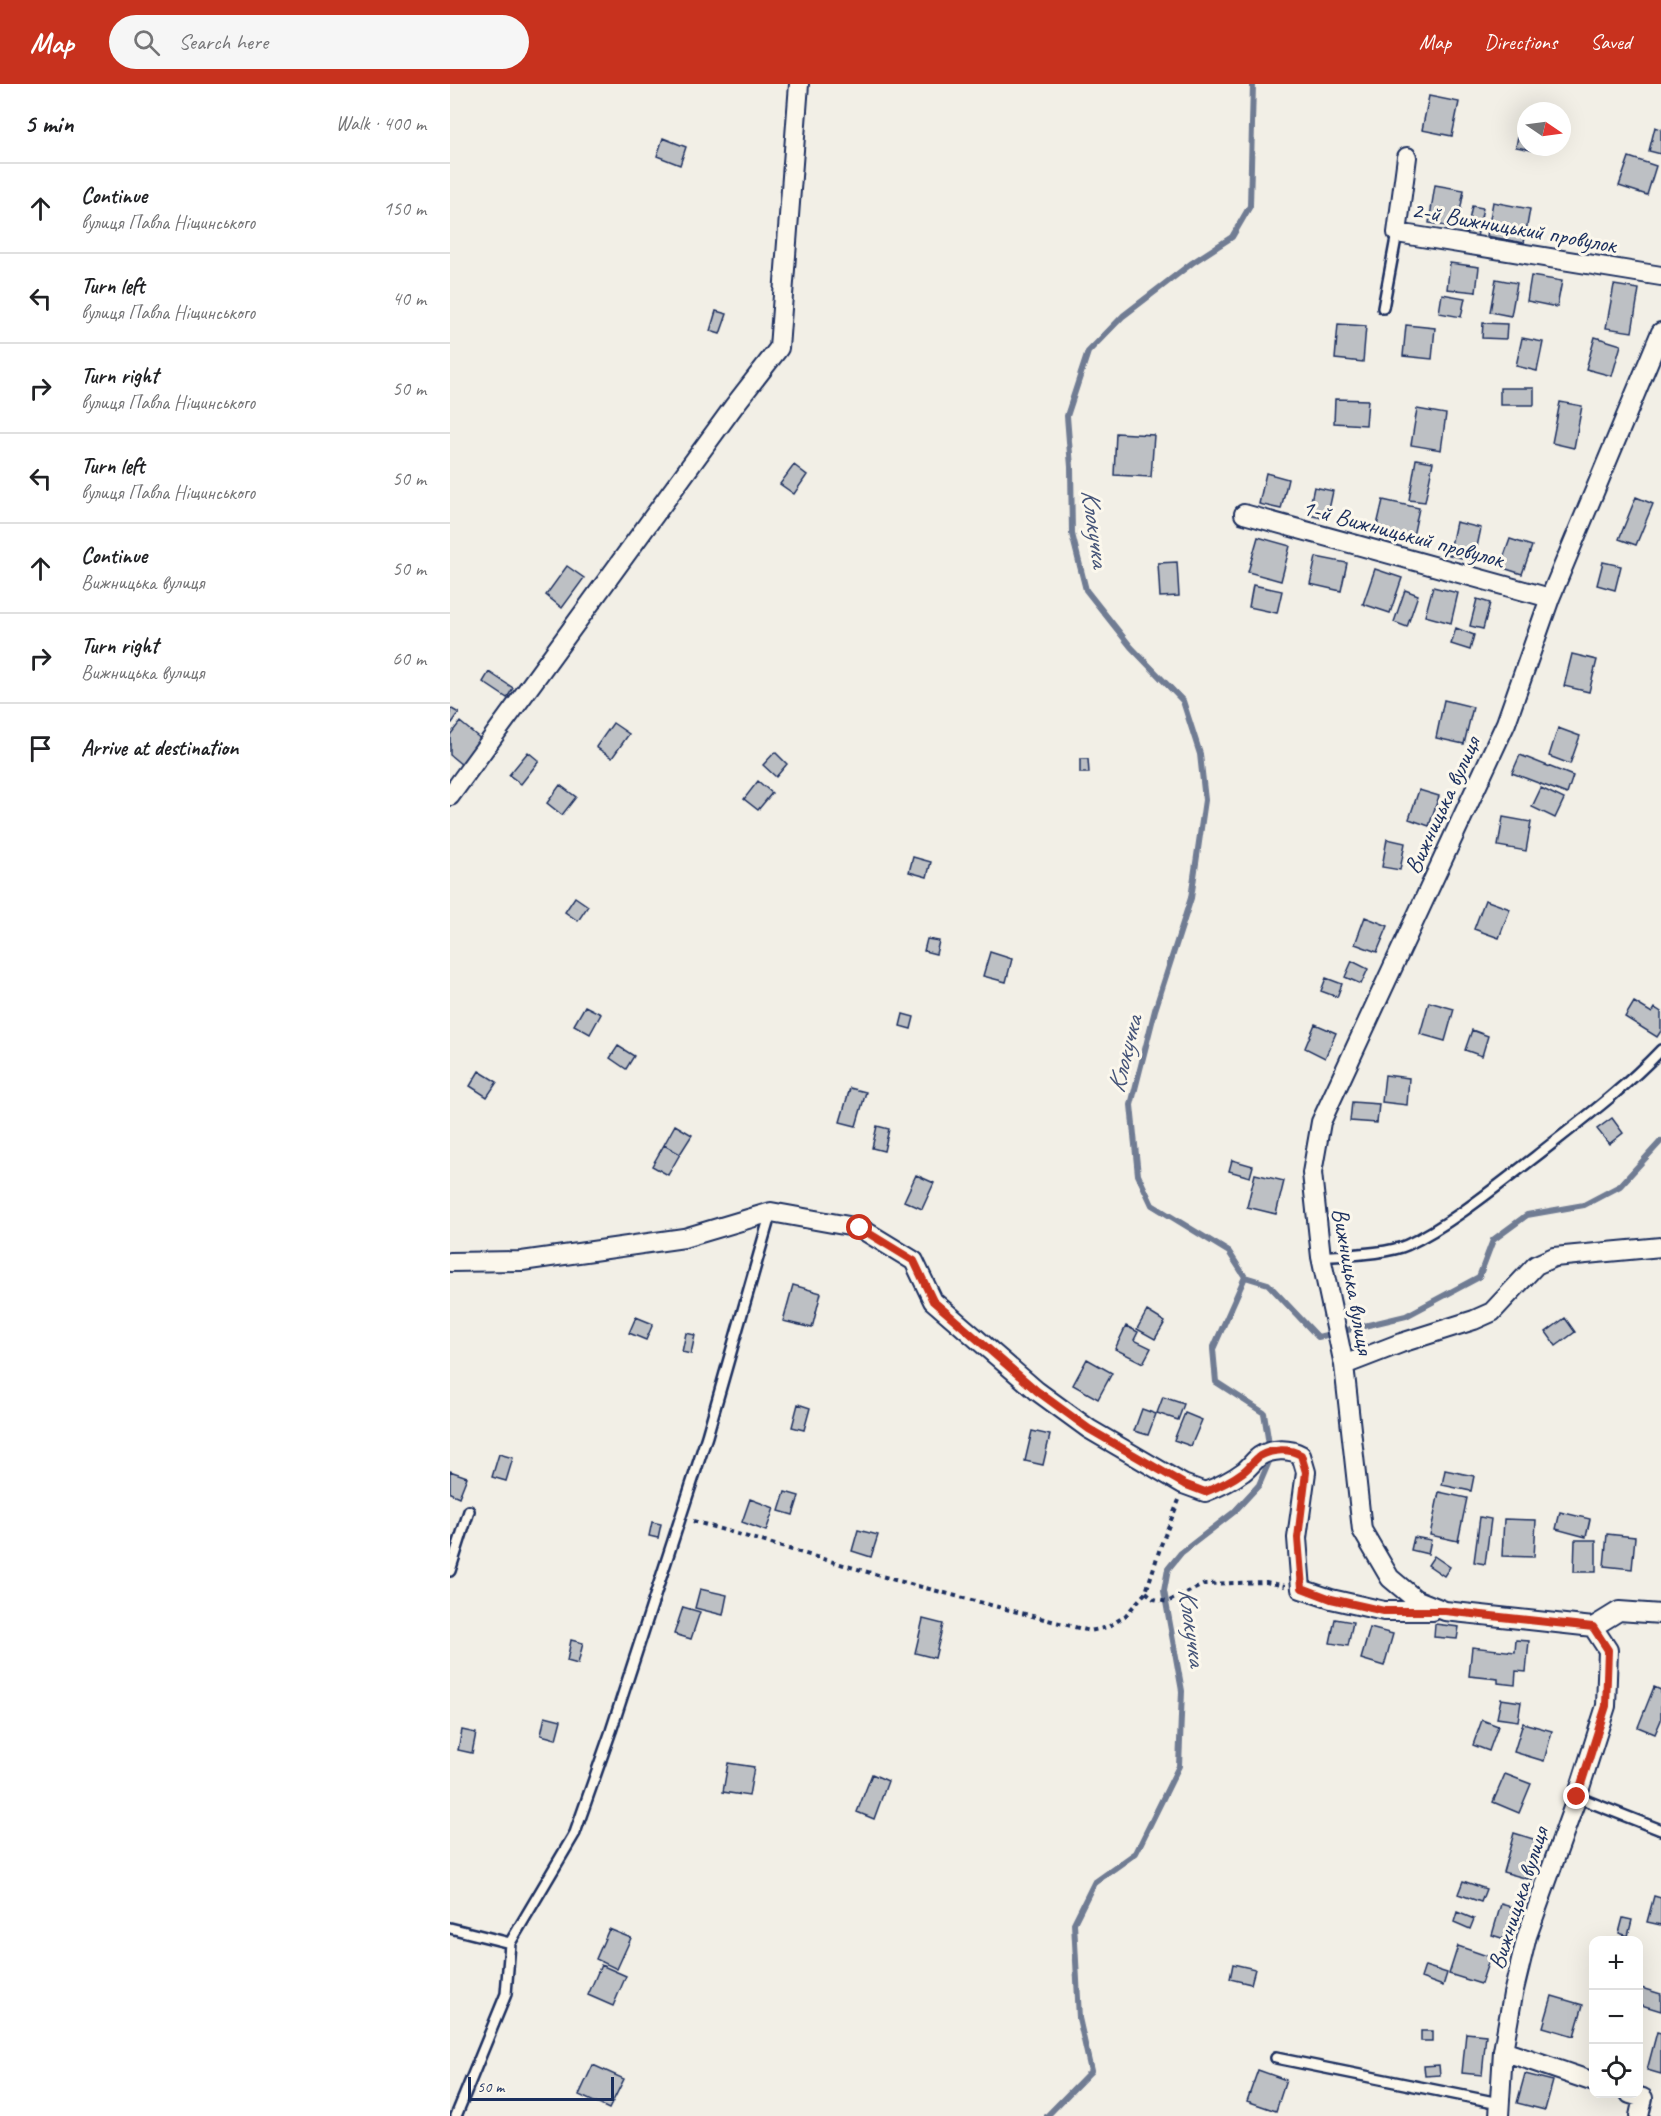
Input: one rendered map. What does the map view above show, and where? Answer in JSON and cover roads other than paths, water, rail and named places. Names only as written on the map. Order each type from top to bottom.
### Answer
[{"type":"street","points":[[450,796],[734,406],[779,348],[799,84]]},
{"type":"street","name":"2-й Вижницький провулок","points":[[1407,157],[1397,233],[1661,276]]},
{"type":"street","name":"Вижницька вулиця","points":[[1499,2109],[1503,2051],[1513,1994],[1527,1936],[1577,1797],[1606,1706],[1608,1650],[1593,1627],[1445,1611],[1415,1599],[1390,1578],[1362,1530],[1343,1358],[1321,1257],[1312,1173],[1321,1122],[1506,723],[1550,598],[1661,332]]},
{"type":"street","name":"1-й Вижницький провулок","points":[[1244,514],[1550,598]]},
{"type":"street","points":[[450,1262],[522,1261],[684,1238],[771,1212],[860,1228],[914,1261],[933,1301],[1037,1391],[1089,1429],[1184,1484],[1205,1492],[1244,1472],[1261,1456],[1284,1450],[1292,1450],[1301,1455],[1306,1472],[1298,1538],[1302,1588],[1331,1599],[1384,1611],[1445,1611]]},
{"type":"street","points":[[1343,1358],[1401,1343],[1492,1312],[1536,1265],[1554,1257],[1661,1247]]},
{"type":"street","points":[[1593,1627],[1619,1611],[1661,1614]]},
{"type":"street","points":[[1503,2051],[1589,2081]]},
{"type":"street","points":[[1639,2116],[1643,2098]]},
{"type":"lane","points":[[1383,308],[1397,233]]},
{"type":"lane","points":[[1321,1257],[1362,1254],[1406,1246],[1455,1216],[1609,1099],[1661,1050]]},
{"type":"lane","points":[[456,2116],[506,1994],[510,1943],[575,1833],[611,1731],[707,1436],[771,1212]]},
{"type":"lane","points":[[450,1571],[469,1511]]},
{"type":"lane","points":[[1577,1797],[1661,1830]]},
{"type":"lane","points":[[450,1929],[510,1943]]},
{"type":"lane","points":[[1276,2058],[1499,2109]]},
{"type":"waterway","name":"Клокучка","points":[[1047,2116],[1091,2071],[1079,2018],[1074,1923],[1094,1883],[1136,1853],[1179,1766],[1182,1691],[1164,1591],[1168,1569],[1181,1553],[1234,1512],[1259,1485],[1271,1457],[1264,1413],[1216,1382],[1213,1349],[1245,1277],[1229,1252],[1152,1205],[1138,1175],[1131,1105],[1155,1010],[1191,898],[1205,800],[1200,754],[1183,701],[1131,647],[1086,590],[1072,534],[1071,467],[1067,416],[1088,352],[1123,316],[1192,263],[1232,237],[1250,206],[1253,84]]},
{"type":"waterway","points":[[1245,1277],[1268,1284],[1318,1337],[1406,1316],[1479,1277],[1493,1240],[1527,1215],[1584,1205],[1620,1186],[1661,1141]]}]
